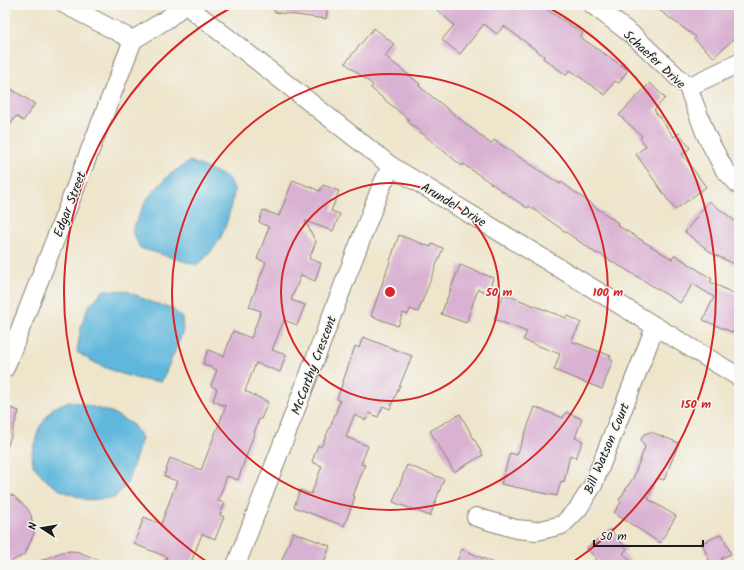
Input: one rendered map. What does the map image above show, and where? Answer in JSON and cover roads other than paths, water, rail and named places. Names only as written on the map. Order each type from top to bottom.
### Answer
[{"type":"street","points":[[66,5],[133,40],[162,22],[185,5]]},
{"type":"street","name":"Arundel Drive","points":[[185,5],[391,166],[739,377]]},
{"type":"street","name":"Schaefer Drive","points":[[593,5],[635,37],[688,87],[713,148],[724,169],[739,185]]},
{"type":"street","name":"Edgar Street","points":[[5,368],[133,40]]},
{"type":"street","points":[[688,87],[739,63]]},
{"type":"street","name":"McCarthy Crescent","points":[[236,565],[381,187],[391,166]]},
{"type":"street","name":"Bill Watson Court","points":[[476,516],[516,529],[537,531],[562,525],[578,509],[593,485],[655,327]]},
{"type":"water","points":[[190,161],[227,177],[235,190],[224,231],[214,248],[197,265],[140,248],[132,231],[146,200],[169,175]]},
{"type":"water","points":[[104,290],[127,291],[153,303],[172,308],[182,318],[183,332],[162,381],[152,381],[129,376],[95,363],[77,352],[81,327],[88,307]]},
{"type":"water","points":[[70,401],[111,412],[133,425],[142,438],[127,484],[114,498],[87,500],[60,490],[47,481],[33,465],[32,452],[39,428],[53,408]]}]
